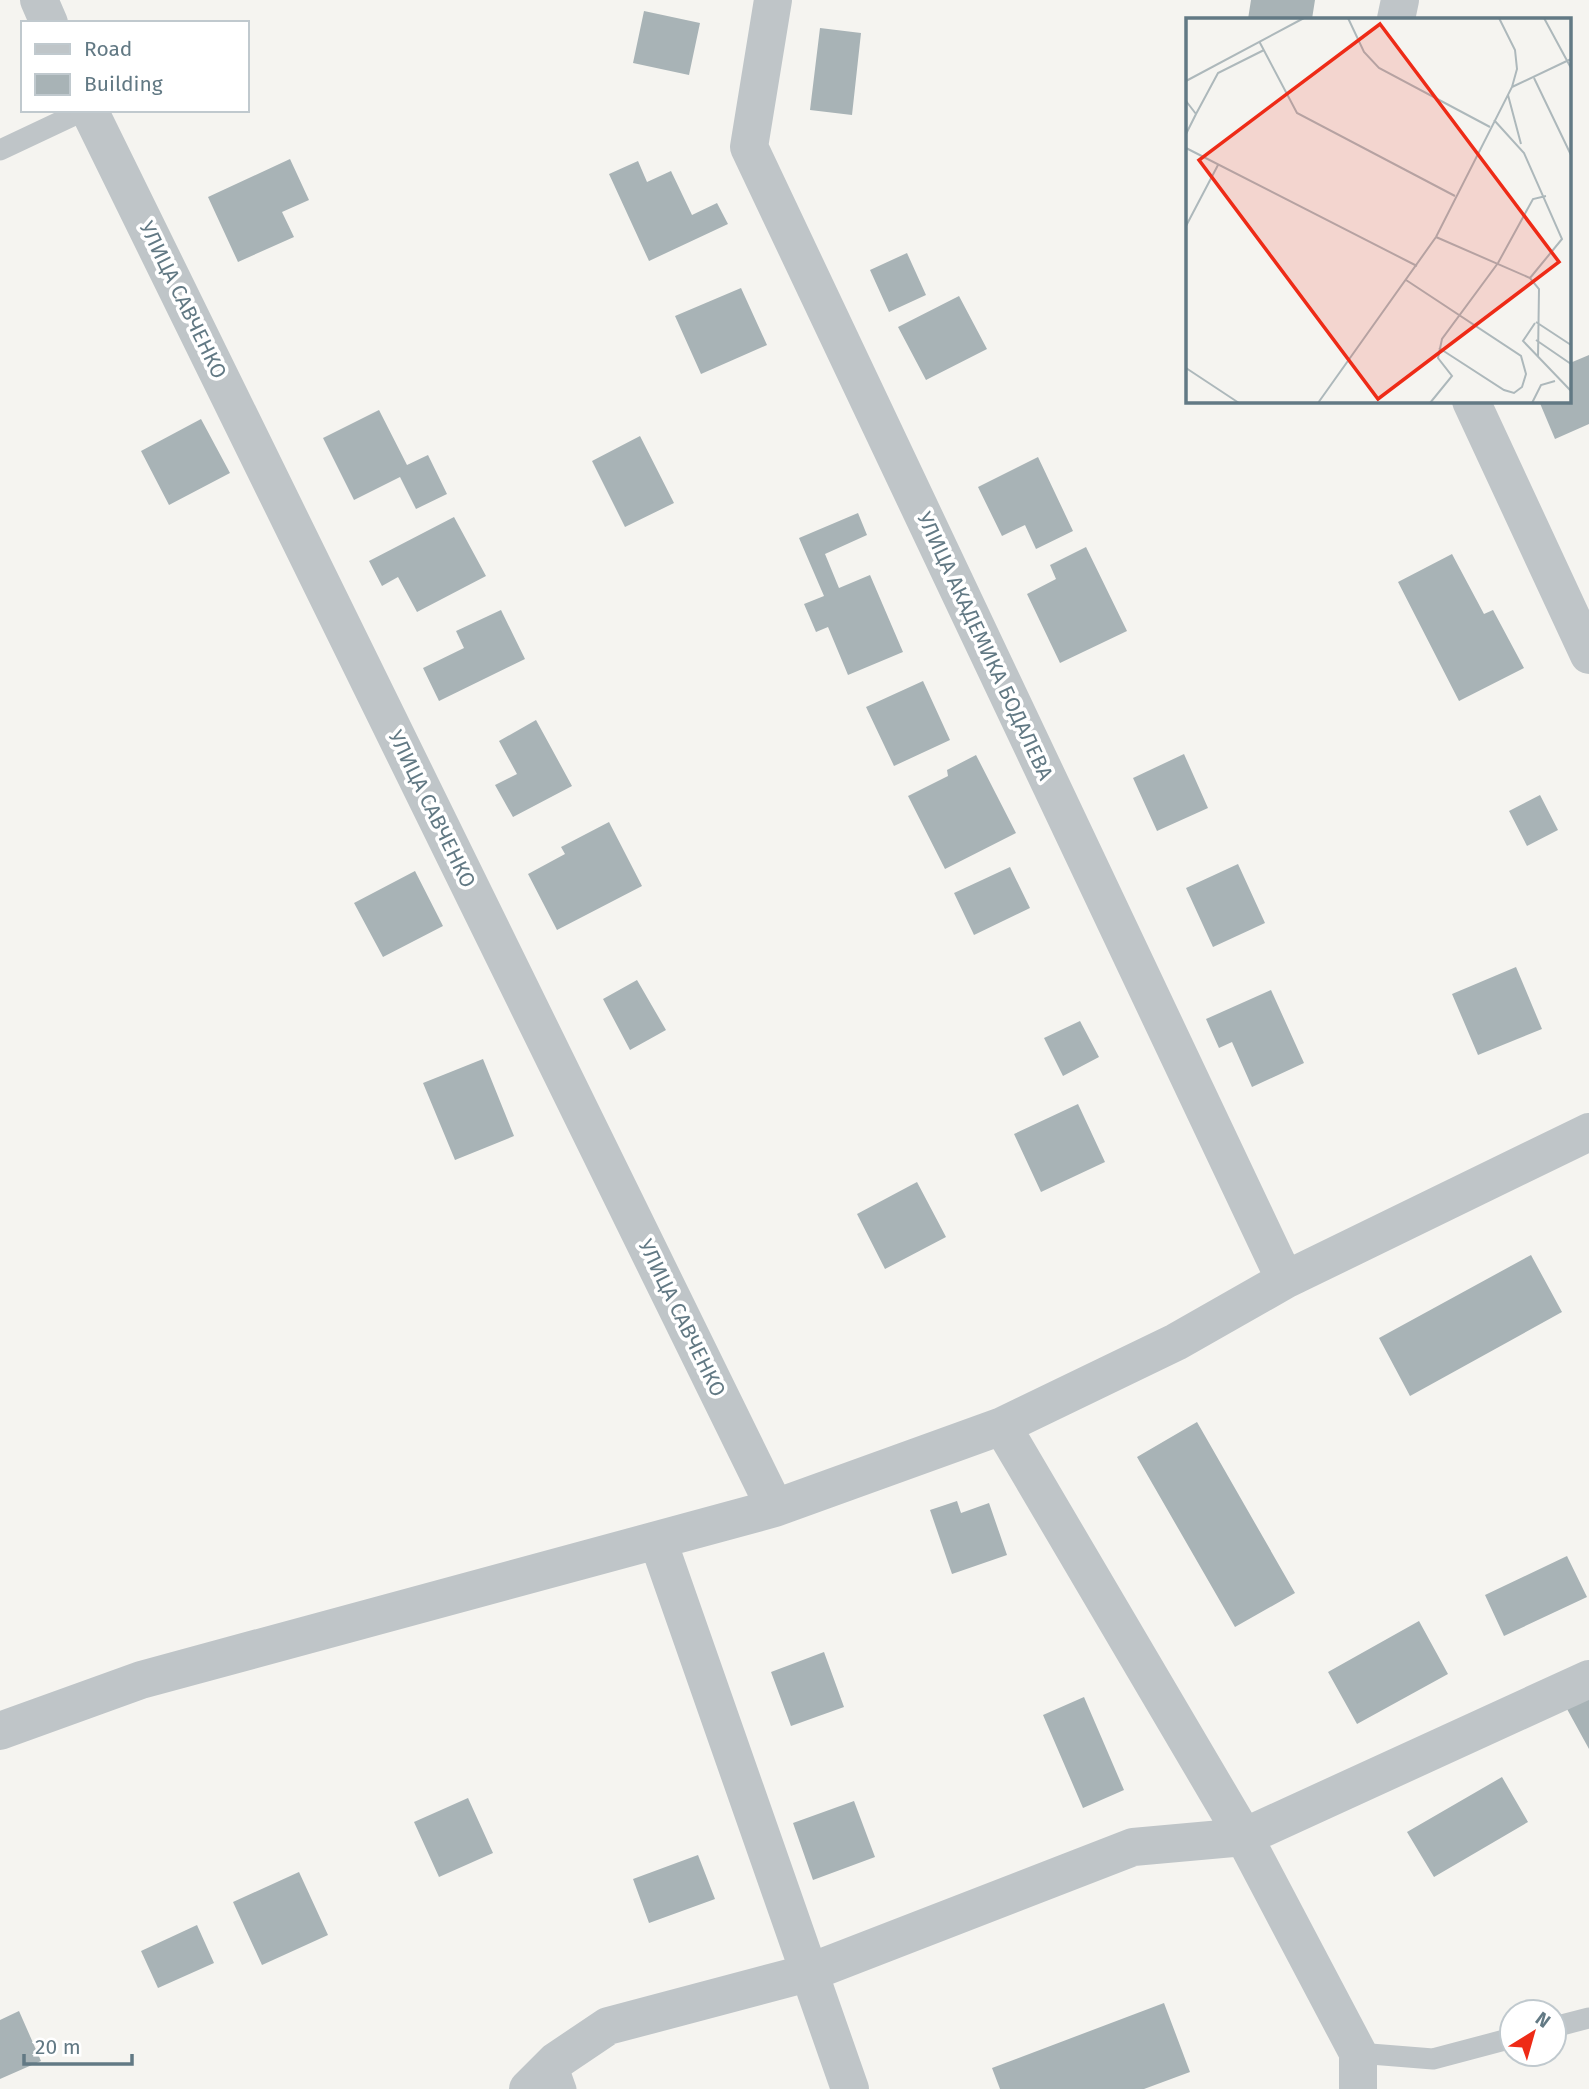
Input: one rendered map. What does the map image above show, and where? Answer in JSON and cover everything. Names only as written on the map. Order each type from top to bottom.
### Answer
[{"type":"street","points":[[39,0],[48,21]]},
{"type":"street","name":"УЛИЦА АКАДЕМИКА БОДАЛЕВА","points":[[773,0],[749,147],[1285,1280]]},
{"type":"street","points":[[1396,18],[1400,0]]},
{"type":"street","name":"УЛИЦА САВЧЕНКО","points":[[88,112],[775,1508]]},
{"type":"street","points":[[1472,402],[1589,655]]},
{"type":"street","points":[[0,1731],[141,1680],[775,1508],[1002,1426],[1176,1342],[1285,1280],[1589,1132]]},
{"type":"street","points":[[1002,1426],[1244,1837],[1358,2071]]},
{"type":"street","points":[[658,1541],[849,2089]]},
{"type":"street","points":[[528,2089],[561,2075],[608,2026],[808,1973],[1133,1847],[1244,1837],[1589,1679]]},
{"type":"lane","points":[[0,150],[83,112]]},
{"type":"lane","points":[[1568,2023],[1589,2018]]},
{"type":"lane","points":[[1358,2071],[1433,2059],[1498,2042]]},
{"type":"building","points":[[1251,0],[1315,0],[1312,18],[1248,18]]},
{"type":"building","points":[[644,11],[700,23],[689,75],[633,63]]},
{"type":"building","points":[[820,28],[861,33],[852,115],[810,110]]},
{"type":"building","points":[[290,159],[309,200],[282,212],[294,237],[238,262],[208,197]]},
{"type":"building","points":[[638,161],[647,182],[671,171],[692,215],[717,203],[728,224],[649,261],[609,174]]},
{"type":"building","points":[[907,253],[926,295],[889,312],[870,270]]},
{"type":"building","points":[[741,288],[767,345],[701,374],[675,316]]},
{"type":"building","points":[[959,296],[987,349],[926,380],[898,327]]},
{"type":"building","points":[[1589,355],[1589,424],[1555,439],[1539,402],[1572,402],[1572,362]]},
{"type":"building","points":[[379,410],[407,465],[428,455],[447,494],[416,509],[400,477],[354,500],[323,438]]},
{"type":"building","points":[[201,419],[230,473],[169,505],[141,451]]},
{"type":"building","points":[[640,436],[674,503],[625,527],[592,461]]},
{"type":"building","points":[[1038,457],[1073,531],[1036,549],[1025,525],[1002,536],[978,487]]},
{"type":"building","points":[[858,513],[867,535],[825,554],[839,588],[870,575],[903,652],[848,675],[828,627],[816,632],[804,604],[824,596],[799,538]]},
{"type":"building","points":[[454,517],[486,576],[417,612],[398,577],[382,586],[369,561]]},
{"type":"building","points":[[1086,547],[1127,631],[1060,663],[1027,594],[1056,579],[1050,565]]},
{"type":"building","points":[[1452,554],[1484,614],[1493,610],[1524,668],[1459,701],[1398,582]]},
{"type":"building","points":[[501,610],[525,659],[439,701],[423,668],[464,648],[456,631]]},
{"type":"building","points":[[923,681],[950,740],[894,766],[866,707]]},
{"type":"building","points":[[536,720],[572,786],[513,817],[495,785],[517,774],[499,741]]},
{"type":"building","points":[[1184,754],[1208,808],[1157,831],[1133,778]]},
{"type":"building","points":[[976,755],[1016,833],[945,869],[908,796],[948,776],[947,770]]},
{"type":"building","points":[[1540,795],[1558,830],[1527,846],[1509,811]]},
{"type":"building","points":[[609,822],[642,886],[557,930],[528,874],[565,854],[561,847]]},
{"type":"building","points":[[1238,864],[1265,923],[1213,947],[1186,888]]},
{"type":"building","points":[[1010,867],[1030,908],[974,935],[954,893]]},
{"type":"building","points":[[415,871],[443,926],[383,957],[354,903]]},
{"type":"building","points":[[1516,967],[1542,1029],[1478,1055],[1452,994]]},
{"type":"building","points":[[637,980],[666,1030],[630,1050],[603,999]]},
{"type":"building","points":[[1271,990],[1304,1063],[1252,1087],[1232,1042],[1219,1048],[1206,1019]]},
{"type":"building","points":[[1080,1021],[1099,1057],[1063,1076],[1044,1038]]},
{"type":"building","points":[[483,1059],[514,1136],[455,1160],[423,1083]]},
{"type":"building","points":[[1078,1104],[1105,1162],[1041,1192],[1014,1134]]},
{"type":"building","points":[[917,1182],[946,1237],[885,1269],[857,1214]]},
{"type":"building","points":[[1531,1255],[1562,1312],[1410,1396],[1379,1338]]},
{"type":"building","points":[[1197,1422],[1295,1593],[1235,1627],[1137,1457]]},
{"type":"building","points":[[957,1501],[961,1513],[989,1503],[1007,1555],[952,1574],[930,1510]]},
{"type":"building","points":[[1567,1556],[1587,1597],[1504,1636],[1485,1595]]},
{"type":"building","points":[[1419,1621],[1448,1674],[1357,1724],[1328,1672]]},
{"type":"building","points":[[824,1652],[844,1707],[791,1726],[771,1672]]},
{"type":"building","points":[[1084,1697],[1124,1790],[1083,1808],[1043,1715]]},
{"type":"building","points":[[1589,1697],[1589,1749],[1567,1709]]},
{"type":"building","points":[[1502,1777],[1528,1822],[1434,1877],[1407,1832]]},
{"type":"building","points":[[468,1798],[493,1853],[439,1877],[414,1822]]},
{"type":"building","points":[[854,1801],[875,1857],[813,1880],[793,1823]]},
{"type":"building","points":[[698,1855],[715,1899],[649,1923],[633,1879]]},
{"type":"building","points":[[299,1872],[328,1935],[262,1965],[233,1902]]},
{"type":"building","points":[[197,1925],[214,1963],[158,1988],[141,1951]]},
{"type":"building","points":[[1164,2003],[1190,2072],[1144,2089],[1000,2089],[992,2068]]},
{"type":"building","points":[[19,2011],[41,2061],[0,2079],[0,2020]]}]
